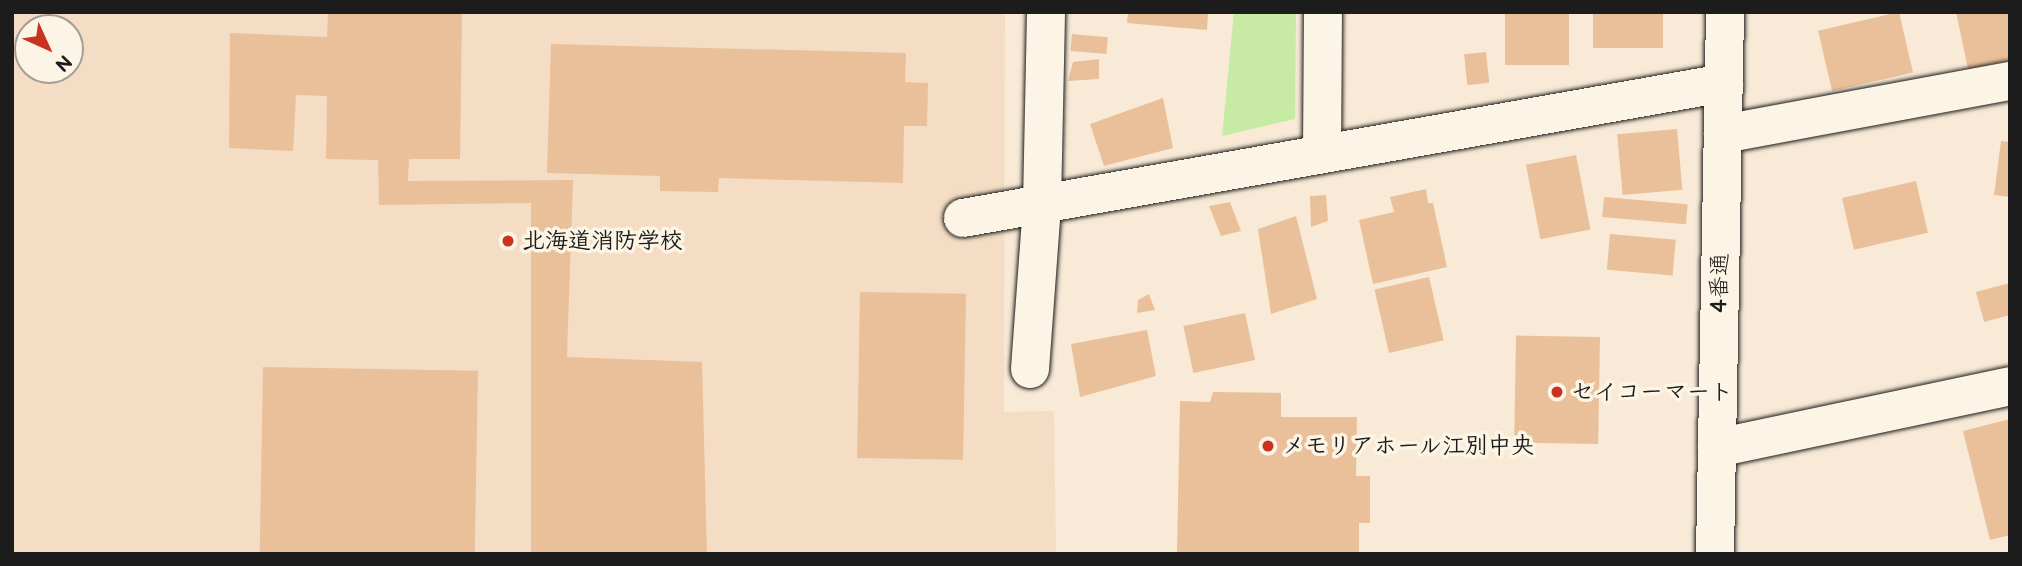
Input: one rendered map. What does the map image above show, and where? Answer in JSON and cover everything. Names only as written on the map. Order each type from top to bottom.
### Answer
[{"type":"street","points":[[1030,369],[1042,204],[1046,12]]},
{"type":"street","points":[[1322,153],[1323,12]]},
{"type":"street","name":"4番通","points":[[1715,554],[1725,12]]},
{"type":"street","points":[[1723,134],[2010,81]]},
{"type":"street","points":[[963,218],[1724,83]]},
{"type":"street","points":[[1717,448],[2010,386]]},
{"type":"shaded area","name":"北海道消防学校","points":[[12,12],[1005,12],[1004,412],[1054,411],[1056,554],[12,554]]},
{"type":"green space","points":[[1234,12],[1296,12],[1295,119],[1222,136]]},
{"type":"building","points":[[328,12],[462,12],[460,159],[409,159],[408,181],[573,180],[567,357],[702,362],[707,554],[531,554],[531,203],[379,205],[378,160],[326,159],[327,96],[296,95],[293,151],[229,148],[230,33],[327,37]]},
{"type":"building","points":[[1128,12],[1208,12],[1207,30],[1127,23]]},
{"type":"building","points":[[1505,12],[1569,12],[1569,65],[1505,65]]},
{"type":"building","points":[[1593,12],[1663,12],[1663,48],[1593,48]]},
{"type":"building","points":[[1899,12],[1913,72],[1832,91],[1818,31]]},
{"type":"building","points":[[1956,12],[2010,12],[2010,60],[1968,69]]},
{"type":"building","points":[[1072,34],[1108,37],[1106,54],[1071,51]]},
{"type":"building","points":[[551,44],[906,53],[905,82],[928,83],[927,126],[904,126],[903,183],[719,178],[718,192],[660,191],[660,176],[547,173]]},
{"type":"building","points":[[1486,52],[1489,83],[1467,85],[1464,54]]},
{"type":"building","points":[[1099,59],[1099,79],[1068,81],[1073,62]]},
{"type":"building","points":[[1163,98],[1173,148],[1104,166],[1090,124]]},
{"type":"building","points":[[1677,129],[1682,190],[1623,195],[1617,134]]},
{"type":"building","points":[[2001,141],[2010,142],[2010,197],[1994,195]]},
{"type":"building","points":[[1576,155],[1591,230],[1540,239],[1526,165]]},
{"type":"building","points":[[1916,181],[1928,233],[1854,250],[1842,198]]},
{"type":"building","points":[[1426,189],[1428,203],[1433,203],[1447,267],[1373,284],[1359,220],[1394,212],[1390,197]]},
{"type":"building","points":[[1326,195],[1328,221],[1311,227],[1310,196]]},
{"type":"building","points":[[1604,197],[1688,204],[1686,224],[1602,217]]},
{"type":"building","points":[[1230,202],[1241,231],[1221,236],[1209,206]]},
{"type":"building","points":[[1296,216],[1317,299],[1271,314],[1258,229]]},
{"type":"building","points":[[1610,234],[1676,240],[1673,276],[1607,270]]},
{"type":"building","points":[[1429,277],[1444,340],[1389,353],[1374,290]]},
{"type":"building","points":[[2010,283],[2010,315],[1984,322],[1976,292]]},
{"type":"building","points":[[860,292],[966,294],[963,460],[857,458]]},
{"type":"building","points":[[1149,294],[1155,310],[1137,313],[1138,300]]},
{"type":"building","points":[[1245,313],[1255,360],[1193,373],[1183,326]]},
{"type":"building","points":[[1147,330],[1156,376],[1080,397],[1071,344]]},
{"type":"building","name":"セイコーマート","points":[[1516,336],[1600,337],[1598,444],[1514,443]]},
{"type":"building","points":[[263,367],[478,371],[475,554],[260,554]]},
{"type":"building","name":"メモリアホール江別中央","points":[[1213,392],[1281,393],[1281,417],[1357,417],[1356,476],[1370,476],[1370,523],[1359,523],[1359,554],[1177,554],[1180,401],[1210,402]]},
{"type":"building","points":[[2010,419],[2010,535],[1990,540],[1963,431]]},
{"type":"place","name":"北海道消防学校","points":[[508,241]]},
{"type":"place","name":"セイコーマート","points":[[1557,392]]},
{"type":"place","name":"メモリアホール江別中央","points":[[1268,446]]}]
